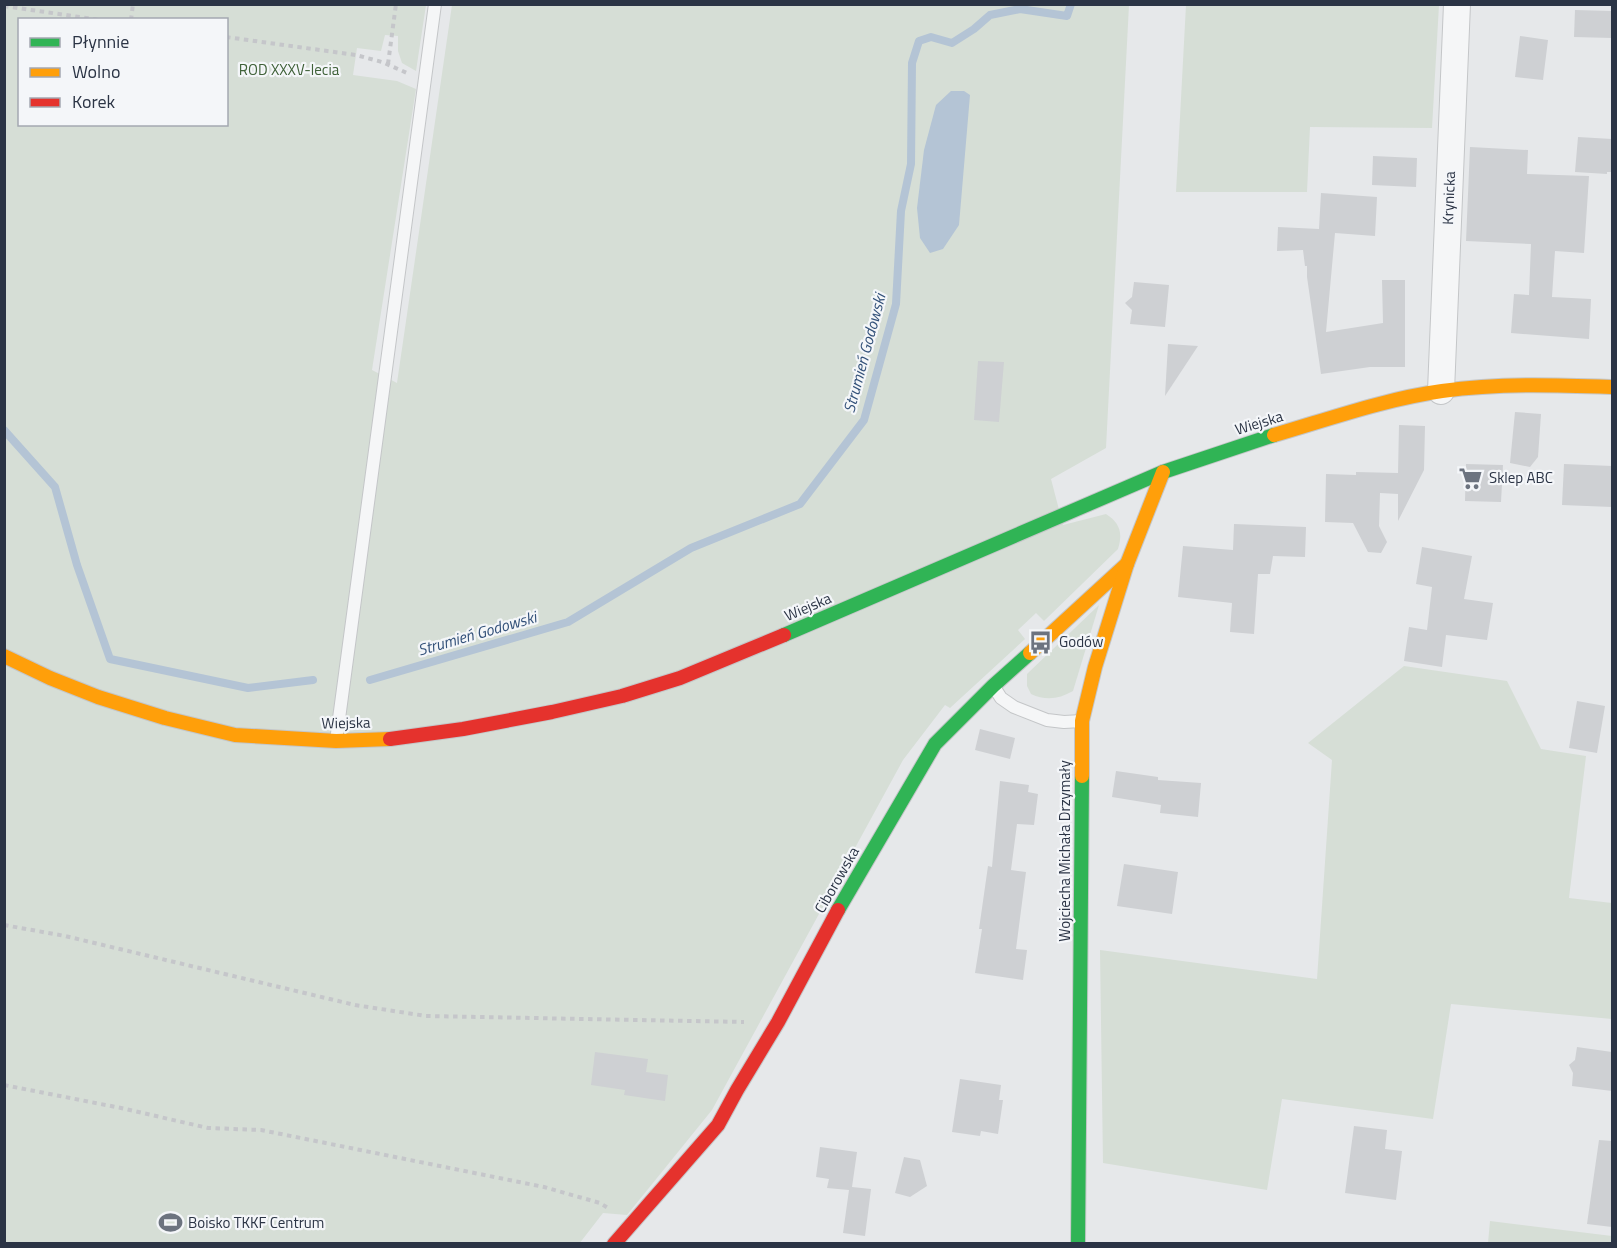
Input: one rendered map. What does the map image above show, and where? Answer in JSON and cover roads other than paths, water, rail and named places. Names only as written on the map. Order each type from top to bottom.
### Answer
[{"type":"street","name":"Krynicka","points":[[1441,391],[1457,4]]},
{"type":"street","name":"Wiejska","points":[[4,656],[98,697],[165,718],[235,735],[336,741],[389,739],[463,729],[622,696],[680,678],[755,648],[1163,472],[1214,453],[1398,399],[1441,391],[1497,385],[1612,387]]},
{"type":"street","name":"Wojciecha Michała Drzymały","points":[[1078,1244],[1082,721],[1095,667],[1126,564],[1163,472]]},
{"type":"street","name":"Ciborowska","points":[[614,1244],[718,1125],[778,1022],[847,893],[935,744],[993,686],[1126,564]]},
{"type":"lane","points":[[336,741],[435,4]]},
{"type":"lane","points":[[993,686],[1001,698],[1014,707],[1047,720],[1082,721]]},
{"type":"water","points":[[951,91],[964,91],[970,95],[959,225],[943,249],[930,253],[920,238],[917,208],[924,150],[936,105]]},
{"type":"waterway","name":"Strumień Godowski","points":[[370,680],[568,622],[691,548],[800,504],[864,420],[896,304],[901,211],[911,164],[912,63],[919,41],[931,37],[952,43],[990,15],[1020,9],[1067,16],[1071,4]]},
{"type":"waterway","name":"Strumień Godowski","points":[[4,430],[55,487],[77,565],[110,659],[248,688],[313,680]]},
{"type":"place","name":"Sklep ABC","points":[[1471,478]]},
{"type":"place","name":"Godów","points":[[1041,642]]},
{"type":"place","name":"Boisko TKKF Centrum","points":[[170,1223]]},
{"type":"park label","name":"ROD XXXV-lecia","points":[[289,70]]}]
